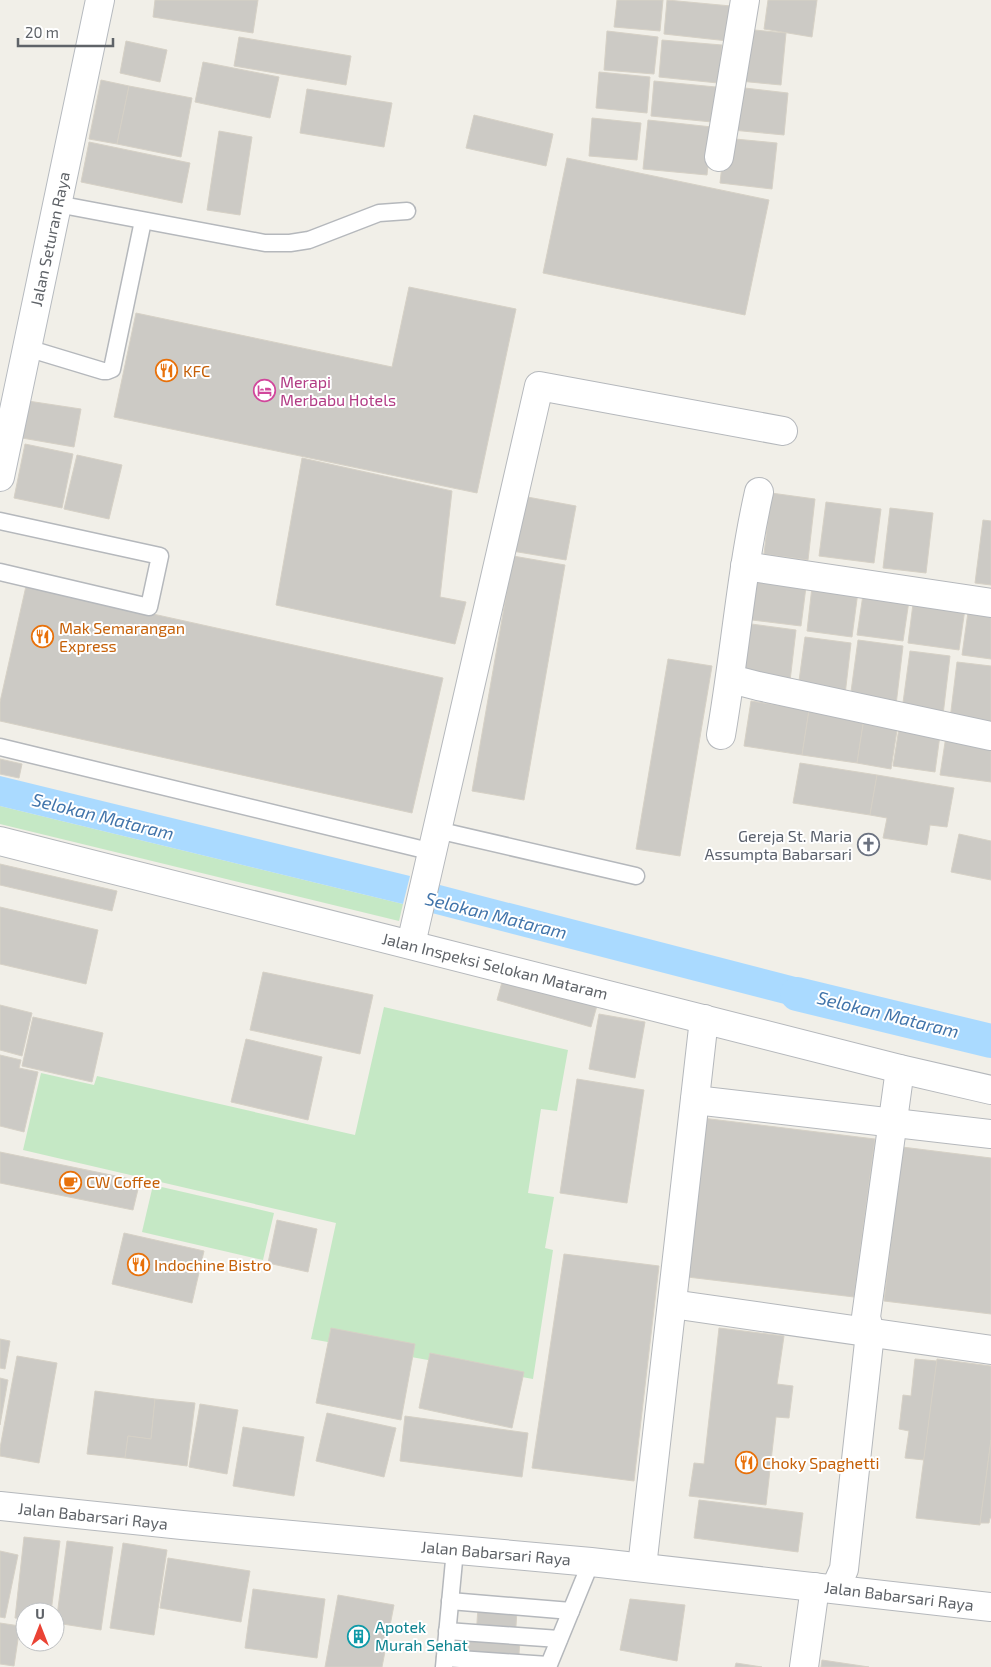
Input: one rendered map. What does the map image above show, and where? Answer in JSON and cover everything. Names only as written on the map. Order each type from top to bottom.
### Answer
[{"type":"street","name":"Jalan Seturan Raya","points":[[0,477],[100,0]]},
{"type":"street","points":[[719,157],[745,0]]},
{"type":"street","points":[[411,944],[539,386],[783,432]]},
{"type":"street","points":[[721,735],[731,679],[745,566],[760,492]]},
{"type":"street","points":[[745,566],[991,603]]},
{"type":"street","points":[[731,679],[991,736]]},
{"type":"street","name":"Jalan Inspeksi Selokan Mataram","points":[[0,841],[900,1069],[991,1090]]},
{"type":"street","points":[[642,1567],[704,1019]]},
{"type":"street","points":[[804,1667],[830,1568],[900,1069]]},
{"type":"street","points":[[695,1100],[991,1134]]},
{"type":"street","points":[[672,1304],[864,1327],[991,1350]]},
{"type":"street","name":"Jalan Babarsari Raya","points":[[0,1506],[182,1525],[642,1567],[991,1607]]},
{"type":"lane","points":[[57,204],[265,243],[290,243],[309,240],[379,213],[408,211]]},
{"type":"lane","points":[[27,348],[102,371],[112,368],[143,221]]},
{"type":"lane","points":[[0,521],[160,556],[148,607],[0,572]]},
{"type":"lane","points":[[0,747],[432,853],[636,876]]},
{"type":"lane","points":[[454,1550],[444,1663],[548,1666],[591,1562]]},
{"type":"lane","points":[[450,1601],[571,1611]]},
{"type":"lane","points":[[447,1631],[559,1639]]},
{"type":"green space","points":[[0,806],[403,904],[399,921],[0,824]]},
{"type":"green space","points":[[384,1007],[568,1050],[557,1111],[541,1109],[528,1193],[554,1197],[545,1248],[553,1250],[533,1379],[311,1339],[336,1223],[23,1150],[41,1073],[94,1085],[97,1076],[355,1135]]},
{"type":"green space","points":[[153,1185],[274,1213],[263,1260],[142,1232]]},
{"type":"water","points":[[0,776],[410,876],[403,904],[0,806]]},
{"type":"water","points":[[436,884],[846,990],[839,1018],[428,912]]},
{"type":"building","points":[[155,0],[258,0],[253,33],[153,17]]},
{"type":"building","points":[[617,0],[663,0],[660,31],[614,27]]},
{"type":"building","points":[[667,0],[731,6],[728,41],[664,34]]},
{"type":"building","points":[[768,0],[817,0],[812,37],[764,29]]},
{"type":"building","points":[[744,29],[786,33],[781,85],[739,81]]},
{"type":"building","points":[[607,31],[658,37],[654,74],[604,70]]},
{"type":"building","points":[[239,37],[351,56],[346,85],[234,66]]},
{"type":"building","points":[[662,40],[722,45],[718,83],[659,77]]},
{"type":"building","points":[[126,41],[167,50],[160,82],[120,73]]},
{"type":"building","points":[[203,62],[279,77],[270,118],[195,102]]},
{"type":"building","points":[[599,72],[650,77],[647,113],[596,108]]},
{"type":"building","points":[[101,80],[129,86],[117,144],[89,139]]},
{"type":"building","points":[[654,81],[716,87],[712,122],[651,116]]},
{"type":"building","points":[[129,86],[192,98],[181,157],[117,144]]},
{"type":"building","points":[[736,87],[788,93],[784,135],[732,130]]},
{"type":"building","points":[[307,89],[392,103],[384,147],[300,133]]},
{"type":"building","points":[[474,115],[553,134],[546,166],[466,148]]},
{"type":"building","points":[[592,118],[641,123],[637,160],[589,156]]},
{"type":"building","points":[[648,120],[712,127],[707,175],[643,169]]},
{"type":"building","points":[[219,131],[252,137],[240,215],[207,210]]},
{"type":"building","points":[[725,138],[777,143],[772,189],[720,183]]},
{"type":"building","points":[[89,142],[190,163],[182,203],[81,182]]},
{"type":"building","points":[[567,158],[769,200],[745,315],[543,273]]},
{"type":"building","points":[[409,287],[516,309],[477,493],[114,417],[136,313],[392,367]]},
{"type":"building","points":[[28,401],[81,409],[74,447],[22,438]]},
{"type":"building","points":[[25,444],[73,454],[62,508],[14,498]]},
{"type":"building","points":[[77,455],[122,465],[109,519],[64,509]]},
{"type":"building","points":[[302,458],[452,491],[440,597],[466,602],[455,644],[276,605]]},
{"type":"building","points":[[771,493],[815,499],[808,560],[764,554]]},
{"type":"building","points":[[522,496],[576,506],[566,560],[512,551]]},
{"type":"building","points":[[826,502],[881,509],[874,563],[819,556]]},
{"type":"building","points":[[890,508],[933,513],[926,573],[883,568]]},
{"type":"building","points":[[983,520],[991,521],[991,585],[975,583]]},
{"type":"building","points":[[513,556],[565,565],[524,800],[472,791]]},
{"type":"building","points":[[751,572],[807,579],[801,626],[744,619]]},
{"type":"building","points":[[813,578],[859,584],[852,637],[807,631]]},
{"type":"building","points":[[26,586],[443,678],[412,813],[0,721],[0,702]]},
{"type":"building","points":[[864,588],[910,594],[903,641],[857,635]]},
{"type":"building","points":[[914,596],[966,602],[959,650],[908,643]]},
{"type":"building","points":[[969,605],[991,607],[991,659],[962,655]]},
{"type":"building","points":[[744,623],[796,630],[790,681],[738,674]]},
{"type":"building","points":[[805,637],[851,643],[845,695],[798,688]]},
{"type":"building","points":[[858,640],[903,646],[896,705],[850,699]]},
{"type":"building","points":[[910,651],[950,656],[943,715],[902,710]]},
{"type":"building","points":[[668,659],[712,666],[680,856],[636,849]]},
{"type":"building","points":[[957,662],[991,666],[991,724],[950,719]]},
{"type":"building","points":[[751,701],[809,710],[802,755],[744,746]]},
{"type":"building","points":[[809,710],[864,718],[857,763],[802,755]]},
{"type":"building","points":[[864,718],[898,724],[891,769],[857,763]]},
{"type":"building","points":[[899,728],[940,735],[935,772],[893,766]]},
{"type":"building","points":[[946,736],[991,742],[991,782],[940,775]]},
{"type":"building","points":[[0,759],[22,764],[19,778],[0,774]]},
{"type":"building","points":[[800,763],[877,775],[870,815],[793,803]]},
{"type":"building","points":[[877,775],[954,788],[947,827],[930,825],[927,845],[883,838],[887,818],[870,815]]},
{"type":"building","points":[[959,834],[991,841],[991,880],[951,872]]},
{"type":"building","points":[[0,864],[117,891],[112,911],[0,885]]},
{"type":"building","points":[[0,907],[98,930],[86,984],[0,964]]},
{"type":"building","points":[[263,972],[373,995],[360,1054],[250,1030]]},
{"type":"building","points":[[504,975],[598,1002],[591,1027],[497,1000]]},
{"type":"building","points":[[0,1005],[32,1013],[22,1056],[0,1050]]},
{"type":"building","points":[[599,1014],[645,1022],[635,1078],[589,1069]]},
{"type":"building","points":[[33,1017],[103,1033],[92,1082],[22,1066]]},
{"type":"building","points":[[246,1039],[322,1057],[308,1120],[231,1102]]},
{"type":"building","points":[[0,1055],[21,1060],[19,1068],[38,1072],[24,1132],[0,1126]]},
{"type":"building","points":[[577,1079],[644,1090],[627,1203],[560,1193]]},
{"type":"building","points":[[702,1118],[875,1139],[854,1297],[679,1276]]},
{"type":"building","points":[[902,1147],[991,1158],[991,1314],[884,1301]]},
{"type":"building","name":"CW Coffee","points":[[0,1152],[140,1181],[133,1210],[0,1183]]},
{"type":"building","points":[[277,1220],[317,1229],[308,1272],[268,1263]]},
{"type":"building","points":[[124,1233],[204,1251],[192,1303],[112,1284]]},
{"type":"building","points":[[564,1254],[659,1266],[634,1481],[532,1468]]},
{"type":"building","points":[[331,1328],[415,1344],[401,1420],[316,1403]]},
{"type":"building","points":[[719,1328],[784,1336],[777,1384],[793,1386],[789,1418],[776,1417],[766,1505],[689,1496],[694,1463],[704,1464]]},
{"type":"building","points":[[0,1339],[10,1341],[5,1369],[0,1368]]},
{"type":"building","points":[[430,1353],[524,1372],[512,1428],[419,1408]]},
{"type":"building","points":[[17,1356],[57,1363],[39,1463],[0,1456]]},
{"type":"building","points":[[915,1359],[937,1361],[924,1460],[905,1458],[909,1431],[899,1429],[903,1395],[911,1396]]},
{"type":"building","points":[[937,1359],[991,1366],[991,1440],[980,1525],[916,1518]]},
{"type":"building","points":[[0,1378],[8,1380],[0,1425]]},
{"type":"building","points":[[95,1391],[155,1399],[151,1439],[128,1436],[125,1458],[87,1454]]},
{"type":"building","points":[[155,1399],[195,1403],[187,1466],[125,1458],[128,1436],[151,1439]]},
{"type":"building","points":[[200,1404],[238,1410],[227,1474],[189,1467]]},
{"type":"building","points":[[327,1413],[396,1428],[384,1477],[316,1461]]},
{"type":"building","points":[[405,1416],[528,1433],[522,1477],[400,1461]]},
{"type":"building","points":[[243,1427],[304,1437],[294,1496],[233,1486]]},
{"type":"building","points":[[991,1440],[991,1518],[989,1523],[980,1523]]},
{"type":"building","points":[[699,1500],[803,1513],[798,1552],[694,1538]]},
{"type":"building","points":[[24,1537],[60,1541],[52,1602],[17,1602]]},
{"type":"building","points":[[67,1541],[113,1547],[101,1630],[65,1624],[65,1602],[59,1602]]},
{"type":"building","points":[[123,1543],[167,1550],[154,1635],[110,1628]]},
{"type":"building","points":[[0,1551],[18,1555],[5,1618],[0,1617]]},
{"type":"building","points":[[168,1558],[250,1571],[241,1622],[160,1608]]},
{"type":"building","points":[[253,1589],[325,1599],[317,1658],[245,1648]]},
{"type":"building","name":"Apotek Murah Sehat","points":[[338,1595],[394,1605],[382,1667],[325,1667]]},
{"type":"building","points":[[630,1599],[685,1605],[677,1661],[620,1650]]},
{"type":"building","points":[[478,1607],[517,1610],[515,1641],[476,1638]]},
{"type":"building","points":[[0,1623],[15,1625],[16,1652],[14,1666],[0,1664]]},
{"type":"building","points":[[469,1637],[520,1641],[518,1667],[467,1667]]},
{"type":"building","points":[[822,1660],[869,1667],[821,1667]]},
{"type":"building","points":[[736,1663],[762,1667],[735,1667]]},
{"type":"waterway","name":"Selokan Mataram","points":[[797,994],[991,1041]]},
{"type":"place","name":"KFC","points":[[167,371]]},
{"type":"place","name":"Merapi Merbabu Hotels","points":[[264,391]]},
{"type":"place","name":"Mak Semarangan Express","points":[[43,637]]},
{"type":"place","name":"Gereja St. Maria Assumpta Babarsari","points":[[868,845]]},
{"type":"place","name":"CW Coffee","points":[[70,1182]]},
{"type":"place","name":"Indochine Bistro","points":[[138,1265]]},
{"type":"place","name":"Choky Spaghetti","points":[[746,1463]]},
{"type":"place","name":"Apotek Murah Sehat","points":[[359,1636]]}]
